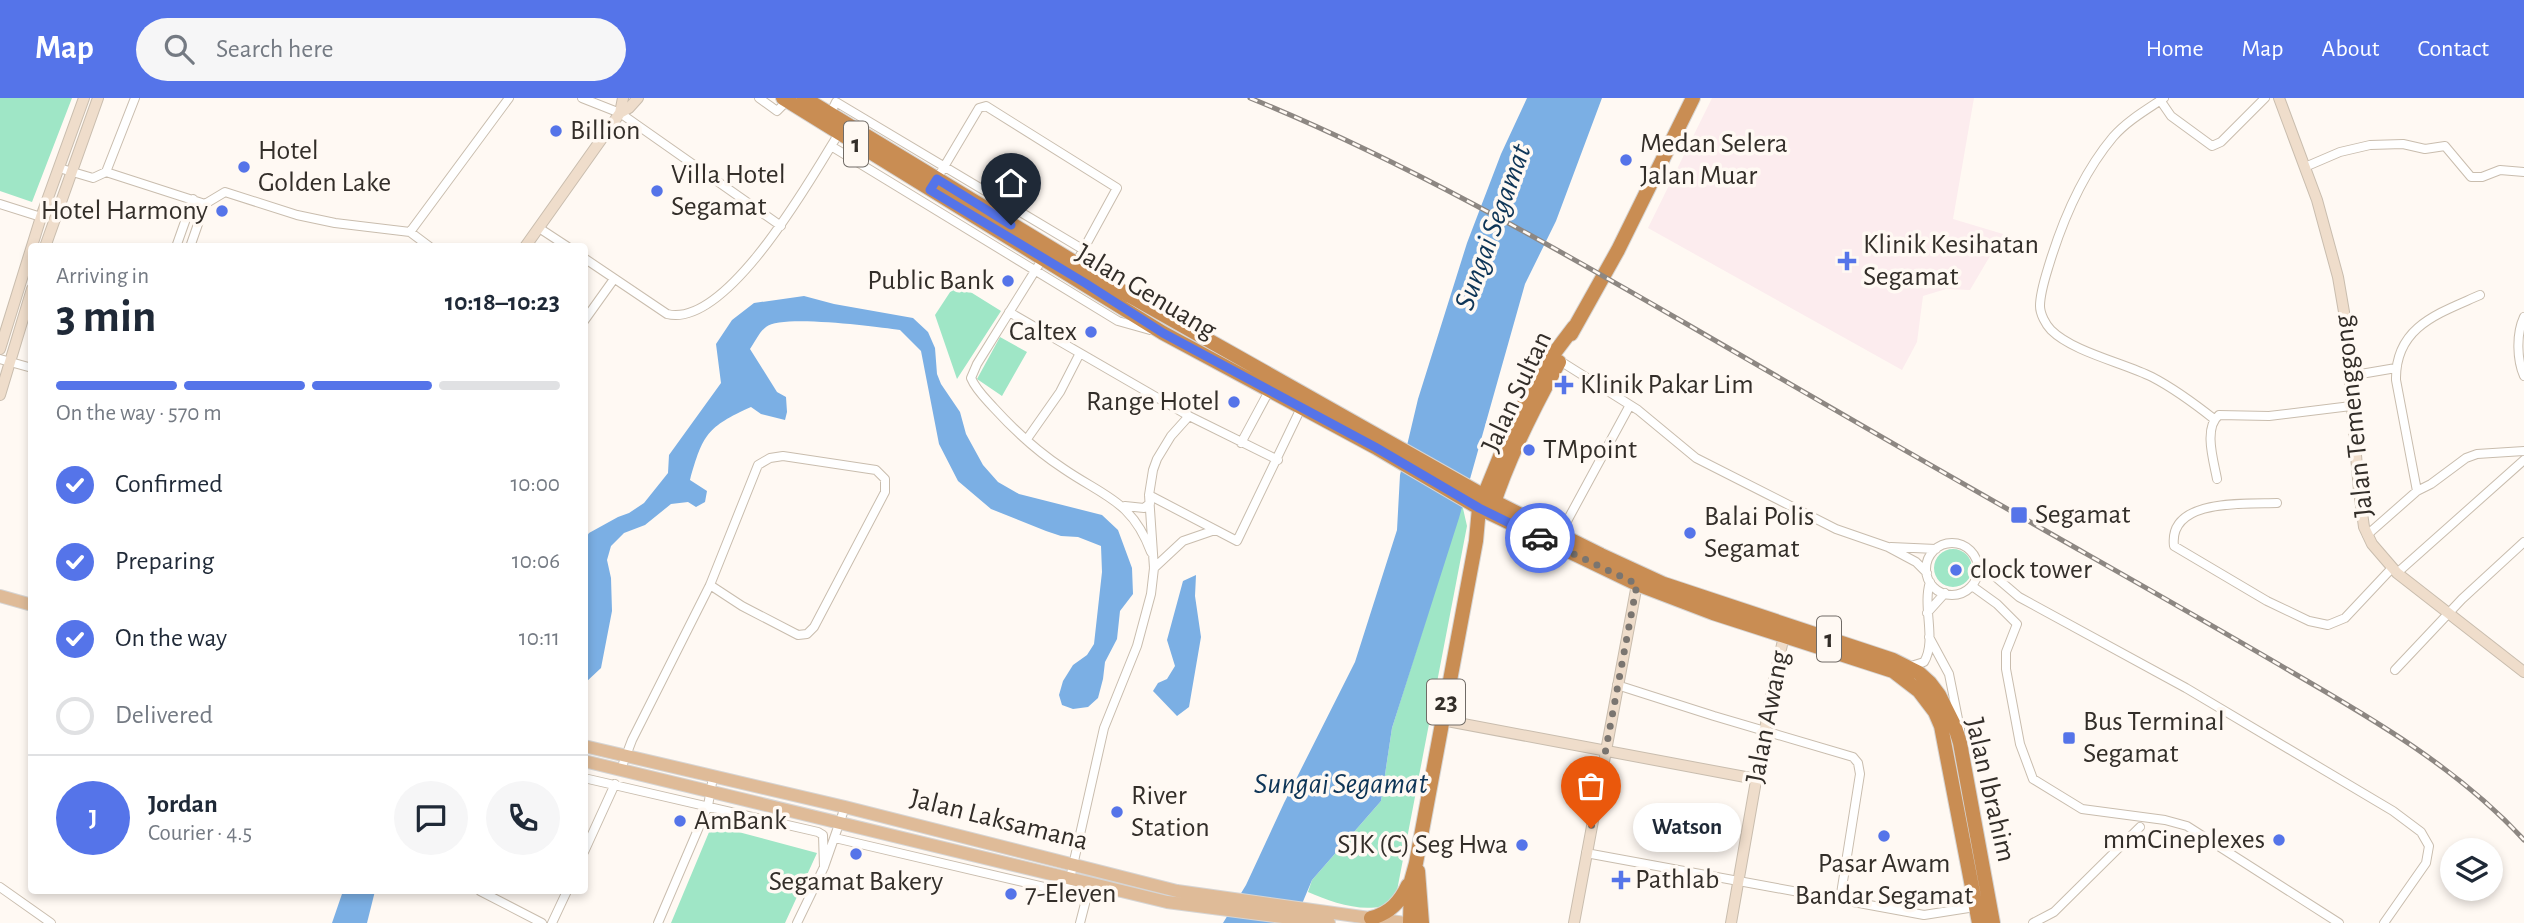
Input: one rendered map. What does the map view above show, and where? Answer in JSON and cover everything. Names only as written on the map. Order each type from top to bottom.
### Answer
[{"type":"highway","name":"Jalan Genuang","points":[[804,98],[937,179],[1080,257],[1188,330],[1320,402],[1376,442]]},
{"type":"highway","name":"Jalan Sultan","points":[[1410,923],[1410,881],[1416,863],[1481,502],[1526,400],[1556,358],[1618,250],[1693,98]]},
{"type":"highway","name":"Jalan Genuang","points":[[785,100],[839,133],[937,179],[1039,264],[1220,365],[1301,408],[1376,442],[1481,502]]},
{"type":"highway","points":[[1180,343],[1191,342],[1188,330]]},
{"type":"highway","points":[[1217,346],[1215,357],[1220,365]]},
{"type":"highway","name":"Jalan Ibrahim","points":[[1481,502],[1560,534],[1664,584],[1907,666],[1919,673],[1939,695],[1960,743],[1993,923]]},
{"type":"highway","name":"Jalan Ibrahim","points":[[1481,502],[1637,584],[1713,613],[1893,671],[1910,682],[1927,701],[1945,737],[1979,923]]},
{"type":"highway","name":"Jalan Sultan","points":[[1416,863],[1420,881],[1422,923]]},
{"type":"highway","points":[[1371,918],[1389,912],[1410,881]]},
{"type":"main road","points":[[0,596],[28,604]]},
{"type":"main road","name":"Jalan Laksamana","points":[[588,747],[1072,864],[1092,876]]},
{"type":"main road","name":"Jalan Laksamana","points":[[588,762],[1069,877],[1092,876],[1196,901],[1323,918],[1371,918],[1405,923]]},
{"type":"street","points":[[34,243],[41,217],[85,98]]},
{"type":"street","points":[[47,243],[98,98]]},
{"type":"street","points":[[106,172],[135,98]]},
{"type":"street","points":[[410,232],[509,98]]},
{"type":"street","points":[[582,98],[620,113],[781,226]]},
{"type":"street","points":[[528,243],[620,113],[623,98]]},
{"type":"street","points":[[620,113],[638,98]]},
{"type":"street","points":[[759,98],[777,111],[785,100]]},
{"type":"street","points":[[2214,419],[2180,393],[2151,377],[2066,341],[2050,330],[2040,307],[2060,228],[2097,158],[2115,135],[2135,117],[2162,99],[2171,117],[2212,146],[2221,142],[2265,98]]},
{"type":"street","name":"Jalan Temenggong","points":[[2279,98],[2320,211],[2338,277],[2360,503],[2367,536],[2395,570],[2524,672]]},
{"type":"street","points":[[937,179],[979,108],[986,106],[1117,188],[1080,257]]},
{"type":"street","points":[[588,261],[667,313],[677,316],[687,314],[750,267],[781,226],[839,133]]},
{"type":"street","points":[[2305,167],[2355,148],[2403,144],[2425,149],[2445,145],[2471,177],[2476,178],[2500,170],[2524,172]]},
{"type":"street","points":[[831,146],[1039,264],[971,378],[974,385],[1002,416],[1027,439],[1061,467],[1122,505],[1139,524],[1152,554]]},
{"type":"street","points":[[59,169],[93,178],[106,172],[205,204]]},
{"type":"street","points":[[191,243],[205,204],[225,191],[296,215],[335,223],[410,232],[425,243]]},
{"type":"street","points":[[177,243],[193,199]]},
{"type":"street","points":[[0,204],[41,217]]},
{"type":"street","points":[[539,228],[562,243]]},
{"type":"street","points":[[0,349],[28,268]]},
{"type":"street","points":[[588,315],[614,279]]},
{"type":"street","points":[[2417,491],[2396,368],[2404,344],[2419,325],[2480,295]]},
{"type":"street","points":[[0,395],[5,360],[28,300]]},
{"type":"street","points":[[1009,312],[1189,416],[1278,460]]},
{"type":"street","points":[[2524,317],[2521,322],[2519,350],[2524,376]]},
{"type":"street","points":[[1027,439],[1060,392],[1080,353]]},
{"type":"street","points":[[1556,358],[1629,405],[1696,458],[1735,480],[1836,528],[1888,547],[1916,562],[1927,573]]},
{"type":"street","points":[[5,360],[28,367]]},
{"type":"street","points":[[2349,376],[2396,368]]},
{"type":"street","points":[[1241,443],[1269,391]]},
{"type":"street","points":[[1560,534],[1629,405]]},
{"type":"street","points":[[2214,419],[2226,414],[2270,416],[2351,406]]},
{"type":"street","points":[[1150,499],[1237,541],[1301,408]]},
{"type":"street","points":[[1067,892],[1104,728],[1144,622],[1154,568],[1150,499],[1157,458],[1171,436],[1189,416]]},
{"type":"street","points":[[2214,419],[2211,436],[2217,479]]},
{"type":"street","points":[[2367,536],[2417,491],[2466,458],[2477,454],[2524,451]]},
{"type":"street","points":[[621,769],[625,755],[710,585],[758,465],[770,457],[783,456],[876,470],[885,478],[885,492],[814,627],[807,634],[798,635],[742,606],[710,585]]},
{"type":"street","points":[[2277,503],[2221,506],[2189,513],[2176,527],[2174,546],[2267,601],[2319,625],[2336,623],[2345,618],[2395,570],[2524,460]]},
{"type":"street","points":[[1122,505],[1144,508],[1150,499]]},
{"type":"street","points":[[1154,568],[1183,541],[1215,530]]},
{"type":"street","points":[[2395,670],[2448,614],[2524,542]]},
{"type":"street","points":[[1888,547],[1936,549],[1949,543],[1964,545],[1975,555],[1978,562],[2019,597],[2186,688],[2393,811],[2421,832],[2429,846],[2426,863],[2384,923]]},
{"type":"street","points":[[1907,666],[1920,665],[1928,652],[1926,601],[1930,582],[1927,564],[1936,549]]},
{"type":"street","points":[[1930,582],[1945,593],[1962,593],[1972,586],[1976,579],[1978,562]]},
{"type":"street","points":[[1574,923],[1637,584]]},
{"type":"street","points":[[1972,586],[1997,604],[2017,624],[2006,652],[2006,669],[2020,744],[2032,779],[2082,809],[2165,820],[2187,826],[2339,923]]},
{"type":"street","points":[[1927,613],[1945,593]]},
{"type":"street","name":"Jalan Awang","points":[[1731,923],[1773,684],[1784,636]]},
{"type":"street","points":[[1929,637],[1952,681],[1960,722],[1960,743]]},
{"type":"street","points":[[1617,685],[1844,753],[1855,760],[1860,775],[1840,900]]},
{"type":"street","points":[[1442,720],[1756,779]]},
{"type":"street","points":[[658,923],[708,806],[713,777]]},
{"type":"street","points":[[588,779],[818,832],[823,835],[825,842],[824,867]]},
{"type":"street","points":[[588,843],[615,784]]},
{"type":"street","points":[[797,923],[824,867],[845,807]]},
{"type":"street","points":[[2034,923],[2054,912],[2140,827]]},
{"type":"street","points":[[835,838],[1087,897]]},
{"type":"street","points":[[1586,853],[1930,916],[1975,907]]},
{"type":"street","points":[[1080,923],[1092,876]]},
{"type":"street","points":[[0,887],[51,923]]},
{"type":"street","points":[[486,894],[542,923]]},
{"type":"street","points":[[552,923],[566,894]]},
{"type":"shaded area","name":"Klinik Kesihatan Segamat","points":[[1712,98],[1974,98],[1953,219],[2003,234],[1970,290],[1946,289],[1923,296],[1917,342],[1902,370],[1648,228]]},
{"type":"green space","points":[[0,98],[72,98],[32,202],[0,191]]},
{"type":"green space","points":[[956,283],[1001,311],[957,379],[935,315]]},
{"type":"green space","points":[[1000,337],[1027,352],[1002,396],[977,379]]},
{"type":"green space","points":[[1462,504],[1467,526],[1395,901],[1363,908],[1329,900],[1308,892],[1312,880],[1381,801],[1392,728]]},
{"type":"green space","points":[[1953,549],[1967,554],[1972,568],[1967,582],[1953,587],[1939,582],[1934,568],[1939,554]]},
{"type":"green space","points":[[712,825],[817,853],[785,923],[671,923]]},
{"type":"water","name":"Sungai Segamat","points":[[1527,98],[1602,98],[1556,221],[1525,284],[1459,518],[1392,728],[1381,801],[1312,880],[1294,923],[1223,923],[1246,885],[1355,662],[1397,530],[1400,475],[1418,399],[1467,243],[1501,154]]},
{"type":"water","points":[[804,296],[913,318],[928,332],[935,348],[937,374],[941,384],[960,412],[966,434],[983,465],[998,482],[1019,494],[1102,515],[1118,530],[1132,568],[1133,594],[1120,611],[1117,639],[1105,662],[1098,698],[1088,707],[1073,709],[1062,705],[1059,695],[1063,681],[1073,665],[1087,655],[1094,644],[1102,572],[1101,546],[1078,537],[1061,536],[1046,531],[991,509],[958,481],[939,444],[921,351],[900,330],[809,321],[775,323],[766,327],[750,349],[777,392],[786,397],[785,420],[761,414],[751,407],[725,420],[703,442],[690,480],[707,491],[705,502],[696,507],[688,502],[671,504],[645,525],[624,533],[611,546],[607,560],[611,578],[612,611],[601,668],[588,680],[588,534],[644,503],[668,473],[669,455],[721,383],[716,344],[732,320],[754,303]]},
{"type":"water","points":[[1196,575],[1195,596],[1201,637],[1189,707],[1177,716],[1153,691],[1158,683],[1167,679],[1175,666],[1167,640],[1183,581]]},
{"type":"water","points":[[342,894],[374,894],[367,923],[332,923]]},
{"type":"railway","points":[[1250,98],[1362,148],[1525,232],[2258,652],[2414,747],[2472,790],[2524,840]]},
{"type":"way so far","points":[[1540,538],[1637,584],[1591,828]]},
{"type":"place","name":"Billion","points":[[556,131]]},
{"type":"place","name":"Medan Selera Jalan Muar","points":[[1626,160]]},
{"type":"place","name":"Hotel Golden Lake","points":[[244,167]]},
{"type":"place","name":"Villa Hotel Segamat","points":[[657,191]]},
{"type":"place","name":"Hotel Harmony","points":[[222,211]]},
{"type":"place","name":"Klinik Kesihatan Segamat","points":[[1847,261]]},
{"type":"place","name":"Public Bank","points":[[1008,281]]},
{"type":"place","name":"Caltex","points":[[1091,332]]},
{"type":"place","name":"Klinik Pakar Lim","points":[[1564,385]]},
{"type":"place","name":"Range Hotel","points":[[1234,402]]},
{"type":"place","name":"TMpoint","points":[[1529,450]]},
{"type":"place","name":"Segamat","points":[[2019,515]]},
{"type":"place","name":"Balai Polis Segamat","points":[[1690,533]]},
{"type":"place","name":"clock tower","points":[[1956,570]]},
{"type":"place","name":"Bus Terminal Segamat","points":[[2069,738]]},
{"type":"place","name":"River Station","points":[[1117,812]]},
{"type":"place","name":"AmBank","points":[[680,821]]},
{"type":"place","name":"Watson","points":[[1591,828]]},
{"type":"place","name":"Pasar Awam Bandar Segamat","points":[[1884,836]]},
{"type":"place","name":"mmCineplexes","points":[[2279,840]]},
{"type":"place","name":"SJK (C) Seg Hwa","points":[[1522,845]]},
{"type":"place","name":"Segamat Bakery","points":[[856,854]]},
{"type":"place","name":"Pathlab","points":[[1621,880]]},
{"type":"place","name":"7-Eleven","points":[[1011,894]]},
{"type":"route","points":[[1011,225],[937,179],[930,190],[1163,333],[1375,447],[1479,508],[1540,538]]}]
